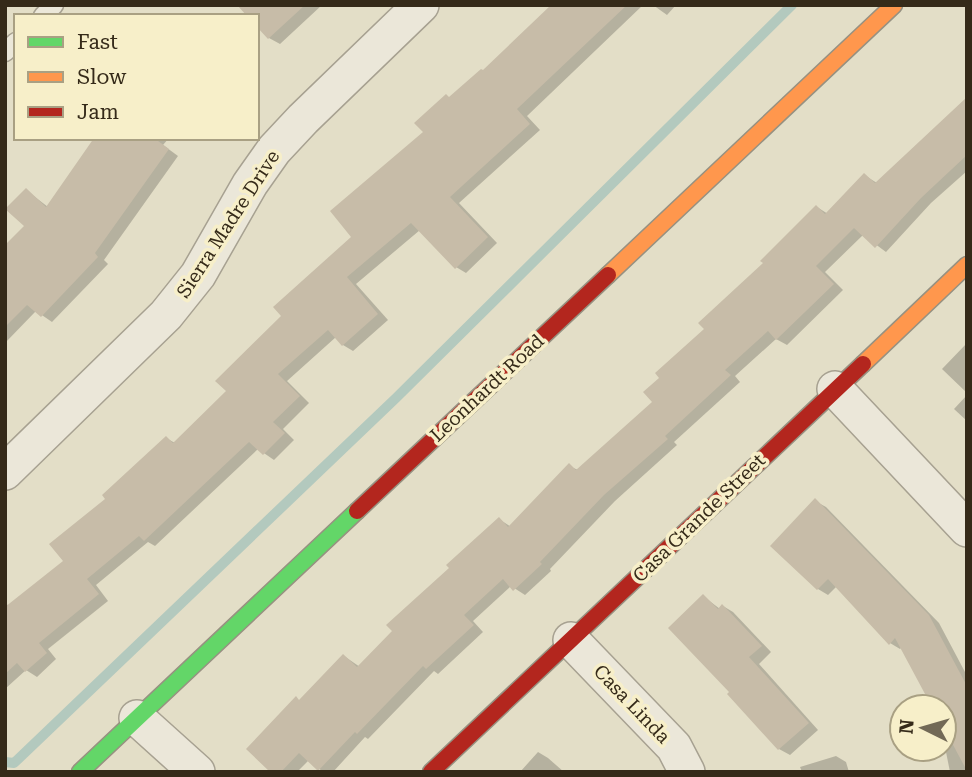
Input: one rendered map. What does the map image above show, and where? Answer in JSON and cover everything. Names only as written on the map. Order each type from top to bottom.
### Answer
[{"type":"street","name":"Sierra Madre Drive","points":[[5,472],[166,316],[198,275],[250,184],[274,150],[303,118],[421,5]]},
{"type":"street","name":"Leonhardt Road","points":[[80,772],[894,5]]},
{"type":"street","name":"Casa Grande Street","points":[[431,772],[967,265]]},
{"type":"street","points":[[835,389],[967,529]]},
{"type":"street","name":"Casa Linda","points":[[571,640],[674,747],[687,772]]},
{"type":"street","points":[[137,718],[197,772]]},
{"type":"building","points":[[237,5],[305,5],[268,39],[259,29],[259,14],[245,14]]},
{"type":"building","points":[[551,5],[627,5],[517,109],[530,124],[450,197],[488,237],[455,269],[411,223],[347,277],[378,314],[342,346],[328,330],[278,374],[300,396],[273,422],[285,433],[263,455],[249,442],[144,541],[139,536],[87,579],[99,594],[39,643],[47,653],[25,672],[17,663],[5,674],[5,607],[63,561],[49,544],[105,499],[102,495],[166,436],[173,443],[226,391],[215,381],[281,316],[273,307],[351,237],[330,211],[423,132],[414,123],[446,94],[449,97],[483,70]]},
{"type":"building","points":[[967,97],[967,155],[921,198],[875,248],[854,228],[816,266],[834,284],[776,340],[768,331],[725,370],[731,375],[665,436],[668,439],[604,495],[540,562],[542,564],[513,591],[503,579],[464,615],[474,625],[426,669],[423,666],[318,771],[299,753],[281,772],[270,772],[246,749],[296,696],[299,700],[343,654],[357,667],[392,631],[386,625],[449,568],[446,565],[499,517],[508,527],[569,463],[576,470],[652,402],[643,392],[659,378],[655,373],[704,329],[698,323],[763,263],[760,261],[816,205],[825,214],[864,173],[875,183]]},
{"type":"building","points":[[93,140],[157,140],[169,149],[95,253],[98,257],[41,317],[27,305],[5,327],[5,245],[24,226],[5,209],[26,188],[46,207]]},
{"type":"building","points":[[815,498],[929,615],[967,686],[967,771],[958,754],[958,693],[924,693],[895,638],[889,645],[828,579],[817,590],[770,546]]},
{"type":"building","points":[[703,594],[718,609],[722,604],[762,646],[749,657],[809,723],[778,750],[727,694],[729,692],[668,628]]},
{"type":"waterway","points":[[5,762],[14,763],[396,398],[792,5]]},
{"type":"traffic: fast","points":[[80,772],[357,511]]},
{"type":"traffic: slow","points":[[608,275],[894,5]]},
{"type":"traffic: slow","points":[[863,364],[967,265]]},
{"type":"traffic: jam","points":[[357,511],[608,275]]},
{"type":"traffic: jam","points":[[431,772],[863,364]]}]
